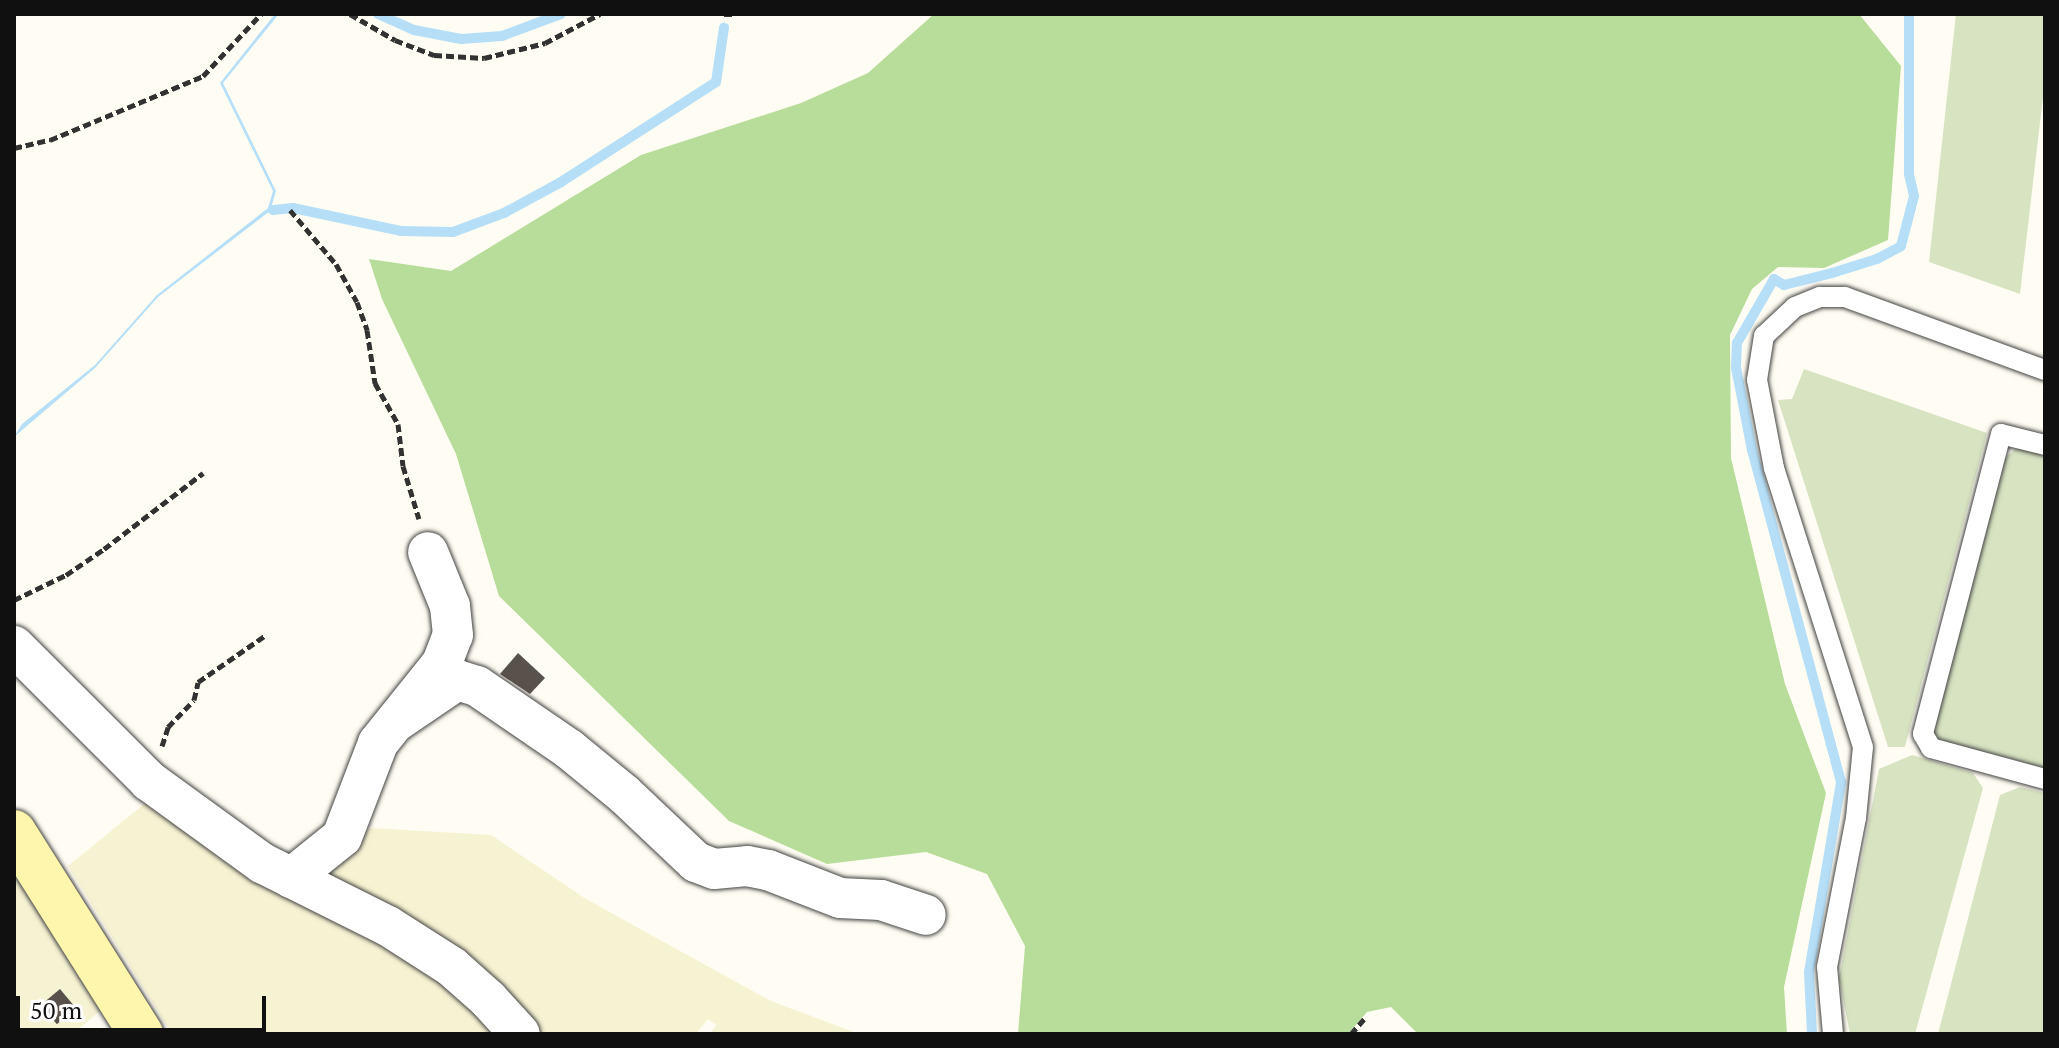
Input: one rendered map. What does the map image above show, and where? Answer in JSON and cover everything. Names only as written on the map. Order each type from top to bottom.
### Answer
[{"type":"main road","points":[[14,832],[141,1034]]},
{"type":"street","points":[[291,878],[342,837],[378,743],[442,663],[453,635],[450,606],[428,552]]},
{"type":"street","points":[[14,646],[141,773],[262,863],[388,926],[452,967],[488,999],[520,1034]]},
{"type":"street","points":[[397,721],[457,680],[477,686],[569,749],[624,794],[696,862],[714,869],[747,866],[768,870],[840,898],[881,900],[926,915]]},
{"type":"lane","points":[[1833,1034],[1827,967],[1856,818],[1863,747],[1774,468],[1757,380],[1764,336],[1795,307],[1820,297],[1845,297],[2045,370]]},
{"type":"lane","points":[[2045,445],[2001,434],[1923,734],[1931,748],[2045,779]]},
{"type":"path","points":[[14,148],[50,140],[203,76],[261,14]]},
{"type":"path","points":[[350,14],[395,40],[434,55],[484,58],[545,43],[600,14]]},
{"type":"path","points":[[724,14],[734,14]]},
{"type":"path","points":[[290,210],[336,264],[357,302],[367,330],[375,383],[398,424],[403,466],[428,552]]},
{"type":"path","points":[[14,600],[66,575],[203,473]]},
{"type":"path","points":[[141,773],[162,747],[168,727],[194,700],[198,682],[266,635]]},
{"type":"path","points":[[1351,1034],[1364,1019]]},
{"type":"shaded area","points":[[154,796],[375,932],[507,1034],[172,1034],[68,866]]},
{"type":"shaded area","points":[[371,828],[491,835],[586,899],[771,1001],[859,1034],[710,1034],[716,1025],[708,1019],[696,1034],[538,1034],[303,874]]},
{"type":"shaded area","points":[[14,869],[101,1010],[73,1034],[14,1034]]},
{"type":"green space","points":[[934,14],[1859,14],[1901,66],[1888,240],[1824,268],[1778,267],[1752,289],[1730,335],[1731,458],[1785,684],[1826,793],[1784,987],[1787,1034],[1418,1034],[1391,1007],[1367,1012],[1348,1034],[1018,1034],[1025,946],[987,874],[926,852],[827,864],[729,821],[499,596],[456,454],[382,299],[369,259],[451,271],[641,155],[801,103],[868,73]]},
{"type":"green space","points":[[1956,14],[2045,14],[2045,80],[2020,294],[1929,262]]},
{"type":"green space","points":[[1804,369],[1987,433],[1905,747],[1888,747],[1778,400],[1792,399]]},
{"type":"green space","points":[[2017,448],[2045,455],[2045,768],[1940,740],[1933,731],[2004,458]]},
{"type":"green space","points":[[1912,755],[1973,773],[1983,788],[1915,1034],[1850,1034],[1839,978],[1879,769]]},
{"type":"green space","points":[[2020,787],[2045,793],[2045,1034],[1938,1034],[2000,795]]},
{"type":"water","points":[[275,14],[279,14],[223,83],[276,191],[270,211],[158,297],[95,368],[14,437],[22,424],[95,365],[157,295],[268,208],[273,191],[220,83]]},
{"type":"building","points":[[518,653],[545,678],[530,694],[500,674]]},
{"type":"building","points":[[60,989],[76,1008],[57,1024],[41,1005]]},
{"type":"waterway","points":[[378,14],[414,30],[461,39],[502,36],[561,14]]},
{"type":"waterway","points":[[1812,1034],[1809,972],[1841,782],[1752,450],[1736,368],[1737,343],[1774,279],[1784,285],[1832,273],[1877,259],[1901,246],[1914,196],[1909,174],[1909,14]]},
{"type":"waterway","points":[[273,210],[293,208],[401,231],[453,232],[504,213],[561,182],[716,82],[724,28]]}]
